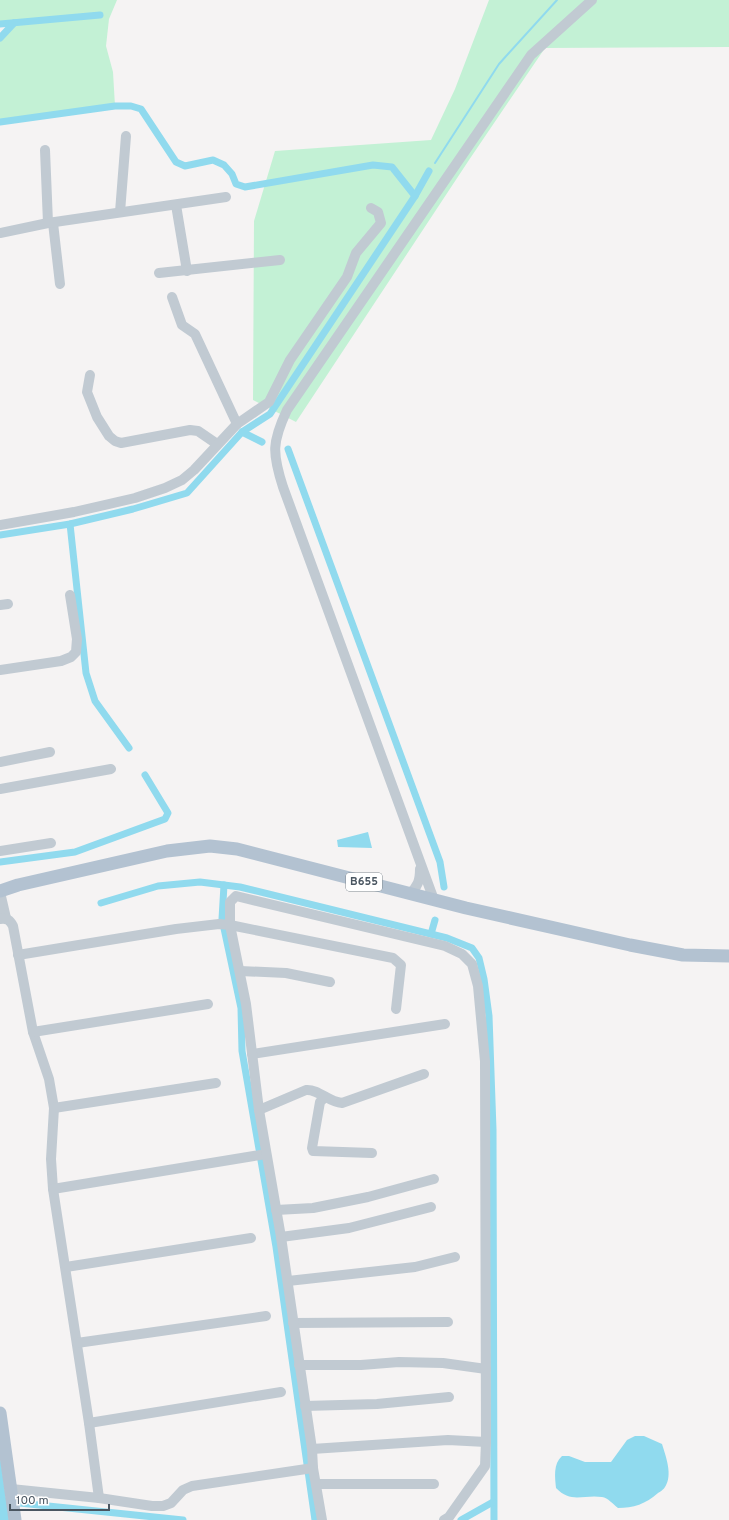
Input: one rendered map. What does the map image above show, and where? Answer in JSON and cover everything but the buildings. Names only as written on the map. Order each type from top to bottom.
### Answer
[{"type":"main road","name":"B655","points":[[0,892],[18,885],[167,851],[210,846],[237,849],[409,894],[630,945],[683,955],[729,956]]},
{"type":"main road","points":[[0,1413],[15,1516]]},
{"type":"street","points":[[434,900],[283,487],[277,467],[274,447],[278,429],[287,410],[531,55],[592,0]]},
{"type":"street","points":[[120,212],[126,136]]},
{"type":"street","points":[[45,150],[50,223],[60,284]]},
{"type":"street","points":[[0,232],[120,212],[226,197]]},
{"type":"street","points":[[176,205],[186,271]]},
{"type":"street","points":[[0,525],[74,512],[135,498],[165,488],[182,480],[194,470],[237,424],[269,402],[290,360],[347,277],[356,253],[381,223],[378,212],[371,208]]},
{"type":"street","points":[[159,273],[280,260]]},
{"type":"street","points":[[172,297],[182,324],[195,334],[237,424]]},
{"type":"street","points":[[90,375],[87,392],[96,418],[109,436],[115,441],[121,443],[190,430],[198,431],[217,444]]},
{"type":"street","points":[[0,670],[61,661],[70,658],[76,652],[77,639],[70,595]]},
{"type":"street","points":[[0,762],[50,752]]},
{"type":"street","points":[[0,789],[111,769]]},
{"type":"street","points":[[0,851],[51,843]]},
{"type":"street","points":[[409,894],[414,890],[420,881],[421,865]]},
{"type":"street","points":[[0,892],[3,919],[11,921],[13,926],[32,1032],[49,1079],[54,1108],[51,1159],[53,1189],[66,1267],[99,1498]]},
{"type":"street","points":[[322,1520],[316,1484],[309,1469],[312,1449],[281,1237],[276,1210],[261,1155],[259,1110],[246,1004],[240,971],[226,924],[230,902],[236,896],[445,946],[462,954],[472,964],[478,986],[485,1061],[485,1466],[449,1517],[444,1520]]},
{"type":"street","points":[[18,955],[176,929],[226,924],[394,958],[400,965],[396,1010]]},
{"type":"street","points":[[240,971],[286,973],[330,982]]},
{"type":"street","points":[[32,1032],[208,1004]]},
{"type":"street","points":[[252,1054],[445,1024]]},
{"type":"street","points":[[259,1110],[306,1090],[312,1089],[335,1102],[342,1103],[424,1074]]},
{"type":"street","points":[[54,1108],[216,1083]]},
{"type":"street","points":[[325,1096],[320,1102],[312,1148],[314,1151],[372,1154]]},
{"type":"street","points":[[53,1189],[261,1155]]},
{"type":"street","points":[[276,1210],[313,1208],[368,1197],[434,1179]]},
{"type":"street","points":[[281,1237],[349,1228],[432,1207]]},
{"type":"street","points":[[66,1267],[251,1238]]},
{"type":"street","points":[[288,1281],[415,1267],[454,1257]]},
{"type":"street","points":[[77,1343],[266,1316]]},
{"type":"street","points":[[293,1323],[448,1322]]},
{"type":"street","points":[[299,1365],[361,1365],[399,1362],[436,1362],[486,1369]]},
{"type":"street","points":[[89,1423],[281,1392]]},
{"type":"street","points":[[305,1406],[377,1404],[449,1397]]},
{"type":"street","points":[[312,1449],[448,1440],[486,1442]]},
{"type":"street","points":[[11,1492],[99,1498],[152,1506],[163,1506],[171,1503],[183,1490],[192,1486],[309,1469]]},
{"type":"street","points":[[316,1484],[434,1484]]},
{"type":"green space","points":[[0,0],[117,0],[109,19],[106,46],[113,72],[115,106],[0,122],[0,38],[13,23],[0,24]]},
{"type":"green space","points":[[489,0],[729,0],[729,47],[545,48],[296,422],[253,400],[254,221],[275,151],[431,140],[455,89]]},
{"type":"water","points":[[368,832],[372,848],[338,847],[337,840]]},
{"type":"water","points":[[635,1436],[644,1436],[662,1444],[667,1460],[669,1472],[665,1487],[649,1500],[634,1506],[618,1508],[604,1498],[595,1496],[567,1496],[556,1488],[556,1467],[562,1456],[569,1456],[585,1462],[611,1462],[627,1440]]},
{"type":"water","points":[[0,1455],[9,1520],[0,1520]]},
{"type":"waterway","points":[[435,163],[499,64],[557,0]]},
{"type":"waterway","points":[[0,24],[100,15]]},
{"type":"waterway","points":[[0,38],[14,23]]},
{"type":"waterway","points":[[0,122],[115,106],[131,106],[141,109],[176,162],[185,166],[213,160],[224,165],[232,174],[236,184],[245,187],[373,165],[392,167],[415,196]]},
{"type":"waterway","points":[[0,535],[70,524],[133,509],[187,493],[242,432],[270,414],[415,196],[429,171]]},
{"type":"waterway","points":[[242,432],[262,442]]},
{"type":"waterway","points":[[288,449],[440,862],[444,887]]},
{"type":"waterway","points":[[70,524],[86,673],[95,701],[129,748]]},
{"type":"waterway","points":[[0,862],[75,852],[165,819],[168,813],[145,775]]},
{"type":"waterway","points":[[101,903],[158,886],[200,882],[240,887],[447,938],[472,948],[479,958],[484,979],[489,1016],[493,1129],[494,1520]]},
{"type":"waterway","points":[[224,885],[222,919],[241,1008],[242,1051],[276,1247],[315,1520]]},
{"type":"waterway","points":[[431,934],[435,920]]},
{"type":"waterway","points":[[0,1501],[183,1520]]},
{"type":"waterway","points":[[461,1520],[493,1502]]}]
